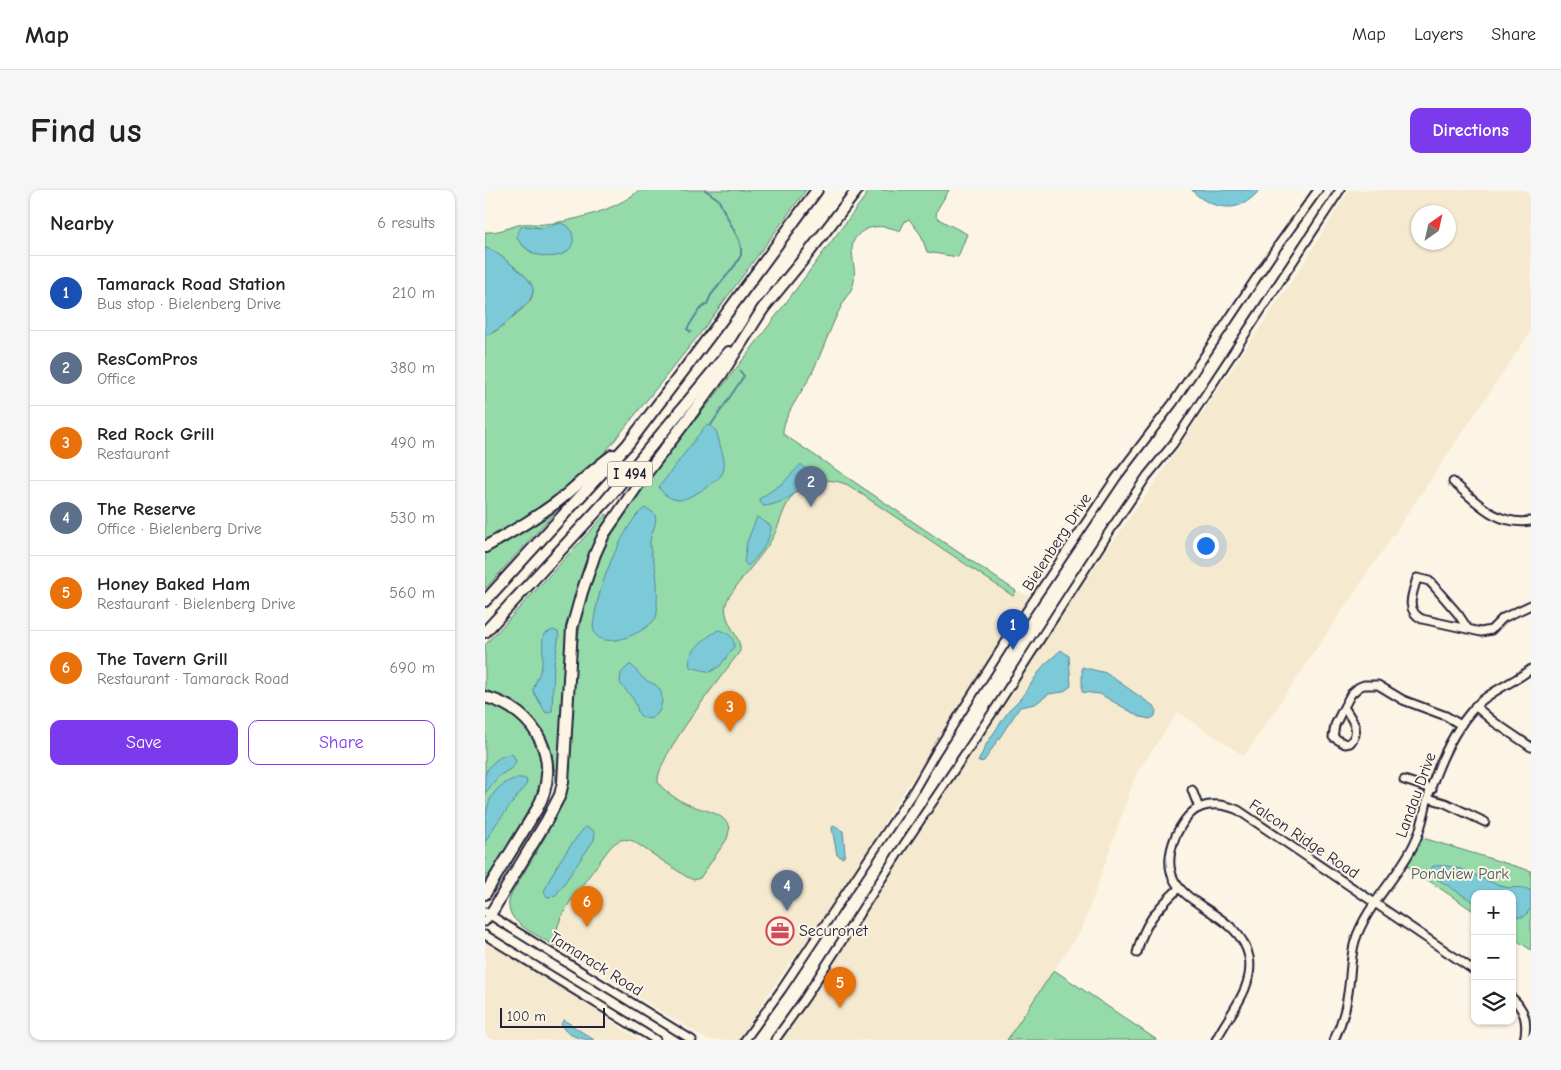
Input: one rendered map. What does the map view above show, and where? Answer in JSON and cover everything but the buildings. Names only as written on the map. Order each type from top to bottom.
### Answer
[{"type":"highway","name":"I 494","points":[[485,601],[628,444],[710,337],[817,190]]},
{"type":"highway","name":"I 494","points":[[485,632],[634,468],[810,251],[857,190]]},
{"type":"highway","points":[[487,916],[547,820],[560,795],[563,782],[572,628],[582,592],[604,534],[642,479],[721,375],[764,307]]},
{"type":"highway","points":[[485,547],[556,502],[597,466],[628,444]]},
{"type":"highway","points":[[485,697],[511,707],[532,724],[544,750],[547,782],[543,800],[485,894]]},
{"type":"street","name":"Bielenberg Drive","points":[[745,1040],[782,989],[913,792],[973,694],[1116,478],[1173,403],[1277,247],[1318,190]]},
{"type":"street","points":[[775,1040],[805,998],[1113,526],[1147,476],[1173,444],[1341,190]]},
{"type":"street","points":[[1453,482],[1491,514],[1505,521],[1531,521]]},
{"type":"street","points":[[1468,629],[1458,614],[1433,585],[1429,581],[1417,578],[1411,603],[1411,608],[1417,616],[1468,629],[1481,632],[1491,630],[1503,618],[1531,605]]},
{"type":"street","name":"Landau Drive","points":[[1334,1040],[1342,1019],[1348,994],[1351,958],[1355,940],[1375,904],[1414,845],[1423,822],[1428,798],[1445,753],[1461,724],[1475,706],[1531,669]]},
{"type":"street","points":[[1344,707],[1356,727],[1357,733],[1350,743],[1345,744],[1333,737],[1335,725],[1344,707],[1351,694],[1364,685],[1378,685],[1403,700],[1446,716],[1461,724]]},
{"type":"street","points":[[1475,706],[1531,748]]},
{"type":"street","points":[[1404,780],[1432,788]]},
{"type":"street","points":[[1192,790],[1199,808],[1188,816],[1181,825],[1171,849],[1169,861],[1171,872],[1179,888],[1238,933],[1249,959],[1248,980],[1245,989],[1216,1040]]},
{"type":"street","points":[[1428,798],[1445,803],[1485,822]]},
{"type":"street","name":"Falcon Ridge Road","points":[[1199,808],[1218,805],[1228,806],[1237,810],[1471,969]]},
{"type":"street","points":[[1137,953],[1149,920],[1179,888]]},
{"type":"street","name":"Tamarack Road","points":[[487,916],[692,1040]]},
{"type":"street","name":"Tamarack Road","points":[[485,934],[656,1040]]},
{"type":"street","points":[[1516,1003],[1528,1021],[1524,1040]]},
{"type":"shaded area","points":[[1349,190],[1531,190],[1531,331],[1244,756],[1178,712],[1136,774],[1082,929],[1007,1040],[772,1040],[806,989],[894,869],[1036,644],[1054,618],[1060,616],[1158,478],[1301,267]]},
{"type":"shaded area","points":[[783,434],[1016,591],[1033,597],[967,703],[890,812],[867,853],[821,923],[784,971],[738,1040],[708,1040],[517,922],[511,916],[508,904],[511,895],[557,813],[567,787],[570,769],[574,669],[581,615],[597,566],[611,535],[629,507],[683,435]]},
{"type":"shaded area","points":[[485,944],[497,947],[566,990],[639,1040],[485,1040]]},
{"type":"green space","points":[[639,190],[806,190],[702,331],[607,450],[566,490],[485,542],[485,336],[501,328],[526,306],[530,302],[533,293],[530,283],[523,273],[491,250],[485,248],[485,232],[499,231],[522,224],[545,224],[582,217],[607,209]],"holes":[[[557,224],[569,227],[572,234],[537,255],[524,247],[519,241],[517,234],[525,226],[545,228]]]},
{"type":"green space","points":[[870,190],[949,190],[937,210],[936,216],[967,234],[958,257],[927,252],[921,235],[909,219],[905,221],[900,231],[877,227],[866,229],[857,236],[852,247],[854,281],[852,288],[837,315],[811,375],[789,412],[783,434],[1016,591],[1013,596],[848,485],[836,481],[818,481],[800,489],[791,497],[767,547],[727,600],[727,617],[738,640],[740,651],[678,736],[660,770],[658,782],[668,793],[695,807],[712,812],[726,822],[730,827],[727,839],[700,878],[694,880],[633,841],[626,839],[617,842],[609,849],[561,917],[556,932],[555,946],[522,926],[510,912],[509,904],[511,895],[555,818],[567,785],[570,769],[574,673],[580,625],[592,579],[602,554],[615,529],[647,481],[718,392]]},
{"type":"green space","points":[[554,509],[556,511],[485,589],[485,550]]},
{"type":"green space","points":[[606,514],[609,516],[598,537],[577,595],[559,783],[556,782],[550,750],[538,724],[517,705],[502,698],[485,694],[485,645]]},
{"type":"green space","points":[[485,703],[513,715],[533,733],[544,763],[539,796],[485,883]]},
{"type":"green space","name":"Pondview Park","points":[[1423,838],[1531,871],[1531,950],[1516,940],[1516,890],[1471,890],[1471,909],[1407,866]]},
{"type":"green space","points":[[1054,970],[1157,1040],[1007,1040]]},
{"type":"water","points":[[1192,190],[1260,190],[1243,204],[1228,207],[1214,205],[1196,195]]},
{"type":"water","points":[[561,223],[569,227],[573,237],[572,246],[558,256],[536,254],[526,248],[517,238],[522,226],[542,228]]},
{"type":"water","points":[[485,248],[499,254],[521,272],[531,284],[533,290],[532,296],[522,308],[500,328],[485,336]]},
{"type":"water","points":[[706,425],[714,428],[717,433],[724,460],[721,476],[710,485],[688,497],[678,500],[669,497],[659,487]]},
{"type":"water","points":[[801,464],[805,468],[805,476],[798,489],[778,503],[763,506],[759,499],[783,483]]},
{"type":"water","points":[[646,508],[655,514],[656,518],[650,544],[657,579],[656,617],[651,623],[633,635],[603,640],[596,635],[593,627],[601,588],[621,539],[636,516]]},
{"type":"water","points":[[757,517],[771,526],[771,531],[763,548],[748,566],[744,562],[747,542]]},
{"type":"water","points":[[553,630],[558,632],[559,636],[554,664],[552,711],[546,713],[533,691],[541,667],[544,634]]},
{"type":"water","points":[[718,630],[730,635],[734,643],[734,647],[720,666],[710,672],[690,667],[691,655],[694,650]]},
{"type":"water","points":[[1061,650],[1069,656],[1071,686],[1063,692],[1049,694],[1035,704],[1020,707],[984,761],[978,762],[987,743],[1010,709],[1021,698],[1044,665]]},
{"type":"water","points":[[629,665],[660,690],[662,695],[661,706],[656,716],[652,718],[647,719],[638,713],[633,699],[620,683],[621,673]]},
{"type":"water","points":[[1082,667],[1106,673],[1155,707],[1155,716],[1150,719],[1140,717],[1100,694],[1082,692]]},
{"type":"water","points":[[510,754],[513,755],[516,761],[513,767],[499,776],[485,793],[485,775],[489,767],[498,759]]},
{"type":"water","points":[[517,778],[527,780],[526,785],[496,824],[485,842],[485,821],[489,802],[506,782]]},
{"type":"water","points":[[833,826],[843,831],[845,854],[843,858],[837,855]]},
{"type":"water","points":[[585,827],[593,830],[595,834],[594,840],[556,895],[546,896],[544,892],[557,866]]},
{"type":"water","points":[[1433,866],[1453,867],[1505,887],[1528,889],[1531,891],[1531,908],[1524,917],[1516,917],[1516,890],[1471,890],[1471,900],[1431,875],[1430,871]]},
{"type":"water","points":[[564,1020],[594,1040],[580,1038],[566,1032],[561,1024]]},
{"type":"waterway","points":[[691,332],[687,329],[699,310],[707,304],[711,295],[741,255],[739,240],[718,199],[705,190]]},
{"type":"waterway","points":[[711,425],[744,376],[740,371]]},
{"type":"place","name":"ResComPros","points":[[811,507]]},
{"type":"place","name":"Tamarack Road Station","points":[[1013,650]]},
{"type":"place","name":"Red Rock Grill","points":[[730,732]]},
{"type":"place","name":"The Reserve","points":[[787,911]]},
{"type":"place","name":"The Tavern Grill","points":[[587,927]]},
{"type":"place","name":"Securonet","points":[[780,931]]},
{"type":"place","name":"Honey Baked Ham","points":[[840,1008]]}]
